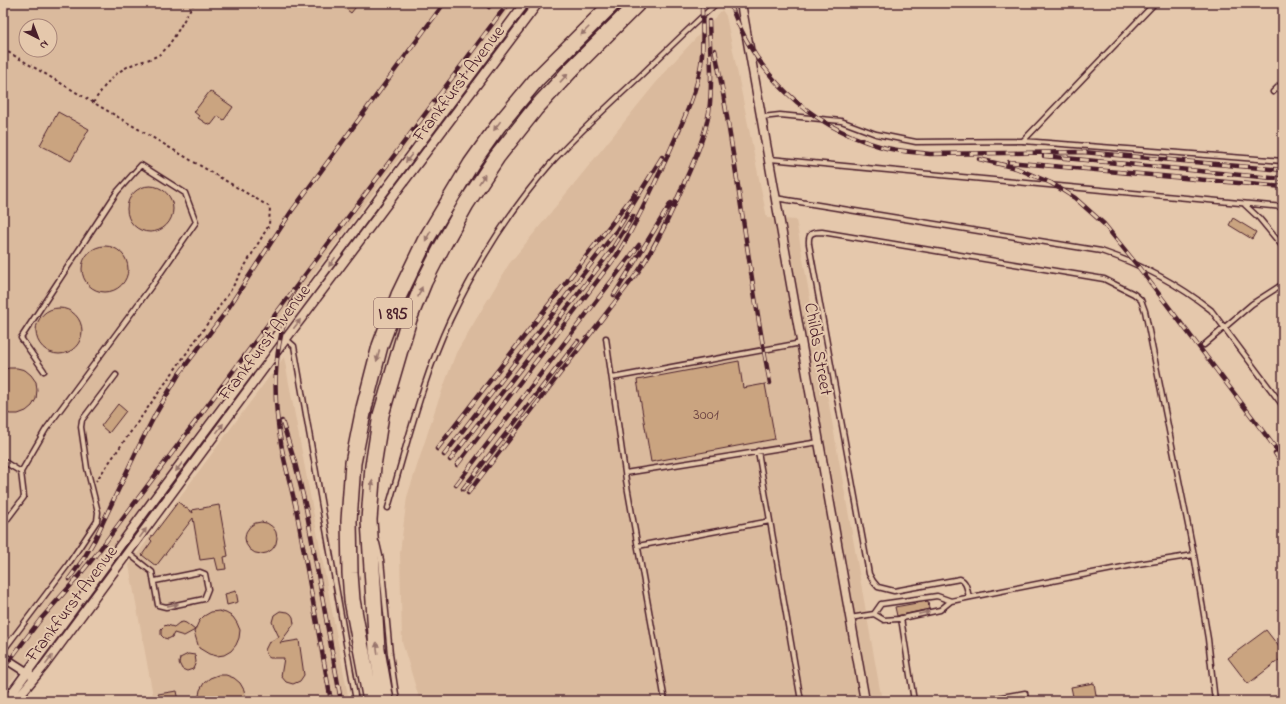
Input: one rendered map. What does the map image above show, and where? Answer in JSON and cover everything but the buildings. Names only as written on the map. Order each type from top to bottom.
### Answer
[{"type":"highway","name":"I 895","points":[[364,694],[350,573],[350,494],[353,463],[364,408],[380,346],[400,295],[425,241],[451,196],[476,158],[498,126],[537,79],[613,3]]},
{"type":"highway","name":"I 895","points":[[386,701],[389,685],[377,650],[369,539],[370,505],[373,466],[382,415],[409,319],[424,282],[443,245],[466,204],[497,157],[535,108],[638,3]]},
{"type":"street","name":"Frankfurst Avenue","points":[[6,701],[26,672],[525,3]]},
{"type":"street","name":"Frankfurst Avenue","points":[[15,701],[35,678],[286,338],[538,3]]},
{"type":"street","name":"Childs Street","points":[[741,3],[770,159],[775,198],[865,701]]},
{"type":"street","points":[[3,657],[35,678]]},
{"type":"lane","points":[[388,508],[417,408],[433,361],[450,321],[484,255],[528,192],[552,163],[578,135],[717,3]]},
{"type":"lane","points":[[1023,141],[1155,3]]},
{"type":"lane","points":[[1273,92],[1283,82]]},
{"type":"lane","points":[[762,117],[780,115],[841,121],[876,134],[916,142],[1023,141],[1283,161]]},
{"type":"lane","points":[[770,159],[1283,207]]},
{"type":"lane","points":[[3,525],[24,497],[21,472],[46,429],[153,284],[196,222],[185,193],[141,165],[117,192],[21,338],[44,371]]},
{"type":"lane","points":[[775,198],[1101,251],[1122,258],[1195,297],[1211,310],[1283,406]]},
{"type":"lane","points":[[1243,203],[1259,218],[1283,247]]},
{"type":"lane","points":[[969,597],[966,585],[960,579],[894,591],[878,587],[873,582],[869,574],[808,238],[815,232],[1104,279],[1134,294],[1141,300],[1145,311],[1194,555],[1208,639],[1215,701]]},
{"type":"lane","points":[[1204,346],[1252,304],[1283,284]]},
{"type":"lane","points":[[279,333],[294,346],[364,694]]},
{"type":"lane","points":[[606,338],[625,473],[665,701]]},
{"type":"lane","points":[[612,378],[801,343]]},
{"type":"lane","points":[[3,651],[67,566],[97,522],[98,512],[81,427],[82,420],[116,376]]},
{"type":"lane","points":[[625,473],[819,442]]},
{"type":"lane","points":[[758,451],[801,701]]},
{"type":"lane","points":[[3,461],[21,472]]},
{"type":"lane","points":[[370,505],[375,529]]},
{"type":"lane","points":[[638,546],[770,521]]},
{"type":"lane","points":[[376,537],[381,560],[390,654],[389,685],[397,701]]},
{"type":"lane","points":[[128,553],[152,572],[155,581],[158,605],[166,607],[204,600],[208,589],[205,574],[200,572],[155,581]]},
{"type":"lane","points":[[850,618],[874,614],[884,620],[901,618],[940,610],[951,601],[969,597],[1138,564],[1194,555]]},
{"type":"lane","points":[[874,614],[881,604],[937,596],[951,601]]},
{"type":"lane","points":[[901,618],[914,701]]},
{"type":"lane","points":[[356,701],[364,694],[389,685]]},
{"type":"lane","points":[[979,701],[1025,693],[1026,701]]},
{"type":"path","points":[[92,103],[106,83],[117,73],[128,66],[160,55],[167,48],[194,3]]},
{"type":"path","points":[[3,49],[270,207],[269,225],[229,293],[92,487]]},
{"type":"shaded area","points":[[3,3],[514,3],[32,655],[3,691]]},
{"type":"shaded area","points":[[722,10],[726,16],[767,218],[796,220],[882,701],[420,701],[402,642],[400,553],[407,497],[436,407],[456,353],[509,264],[668,68]]},
{"type":"shaded area","points":[[284,357],[349,701],[154,701],[129,565]]},
{"type":"railway","points":[[489,7],[492,3]]},
{"type":"railway","points":[[3,669],[40,620],[95,556],[508,3]]},
{"type":"railway","points":[[457,465],[617,255],[631,231],[668,155],[696,88],[702,56],[702,3]]},
{"type":"railway","points":[[730,3],[740,28],[753,52],[787,93],[807,110],[829,125],[853,137],[885,148],[930,154],[1083,152],[1283,170]]},
{"type":"railway","points":[[69,579],[95,539],[137,450],[179,374],[225,313],[291,212],[442,6]]},
{"type":"railway","points":[[468,493],[638,272],[664,228],[696,156],[709,112],[711,89],[709,21]]},
{"type":"railway","points":[[715,50],[730,133],[755,300],[770,383]]},
{"type":"railway","points":[[1044,156],[1283,179]]},
{"type":"railway","points":[[444,455],[617,230],[662,157]]},
{"type":"railway","points":[[979,159],[1016,168],[1051,183],[1075,198],[1104,224],[1137,265],[1283,458]]},
{"type":"railway","points":[[1009,162],[1283,187]]},
{"type":"railway","points":[[437,449],[636,192]]},
{"type":"railway","points":[[614,295],[671,203]]},
{"type":"railway","points":[[450,460],[611,251],[633,216]]},
{"type":"railway","points":[[456,485],[639,245]]},
{"type":"railway","points":[[299,290],[290,307],[279,345],[276,365],[276,405],[283,453],[296,510],[331,701]]},
{"type":"railway","points":[[463,489],[578,341]]},
{"type":"railway","points":[[282,421],[295,463],[306,508],[341,701]]},
{"type":"railway","points":[[1275,453],[1283,466]]}]
